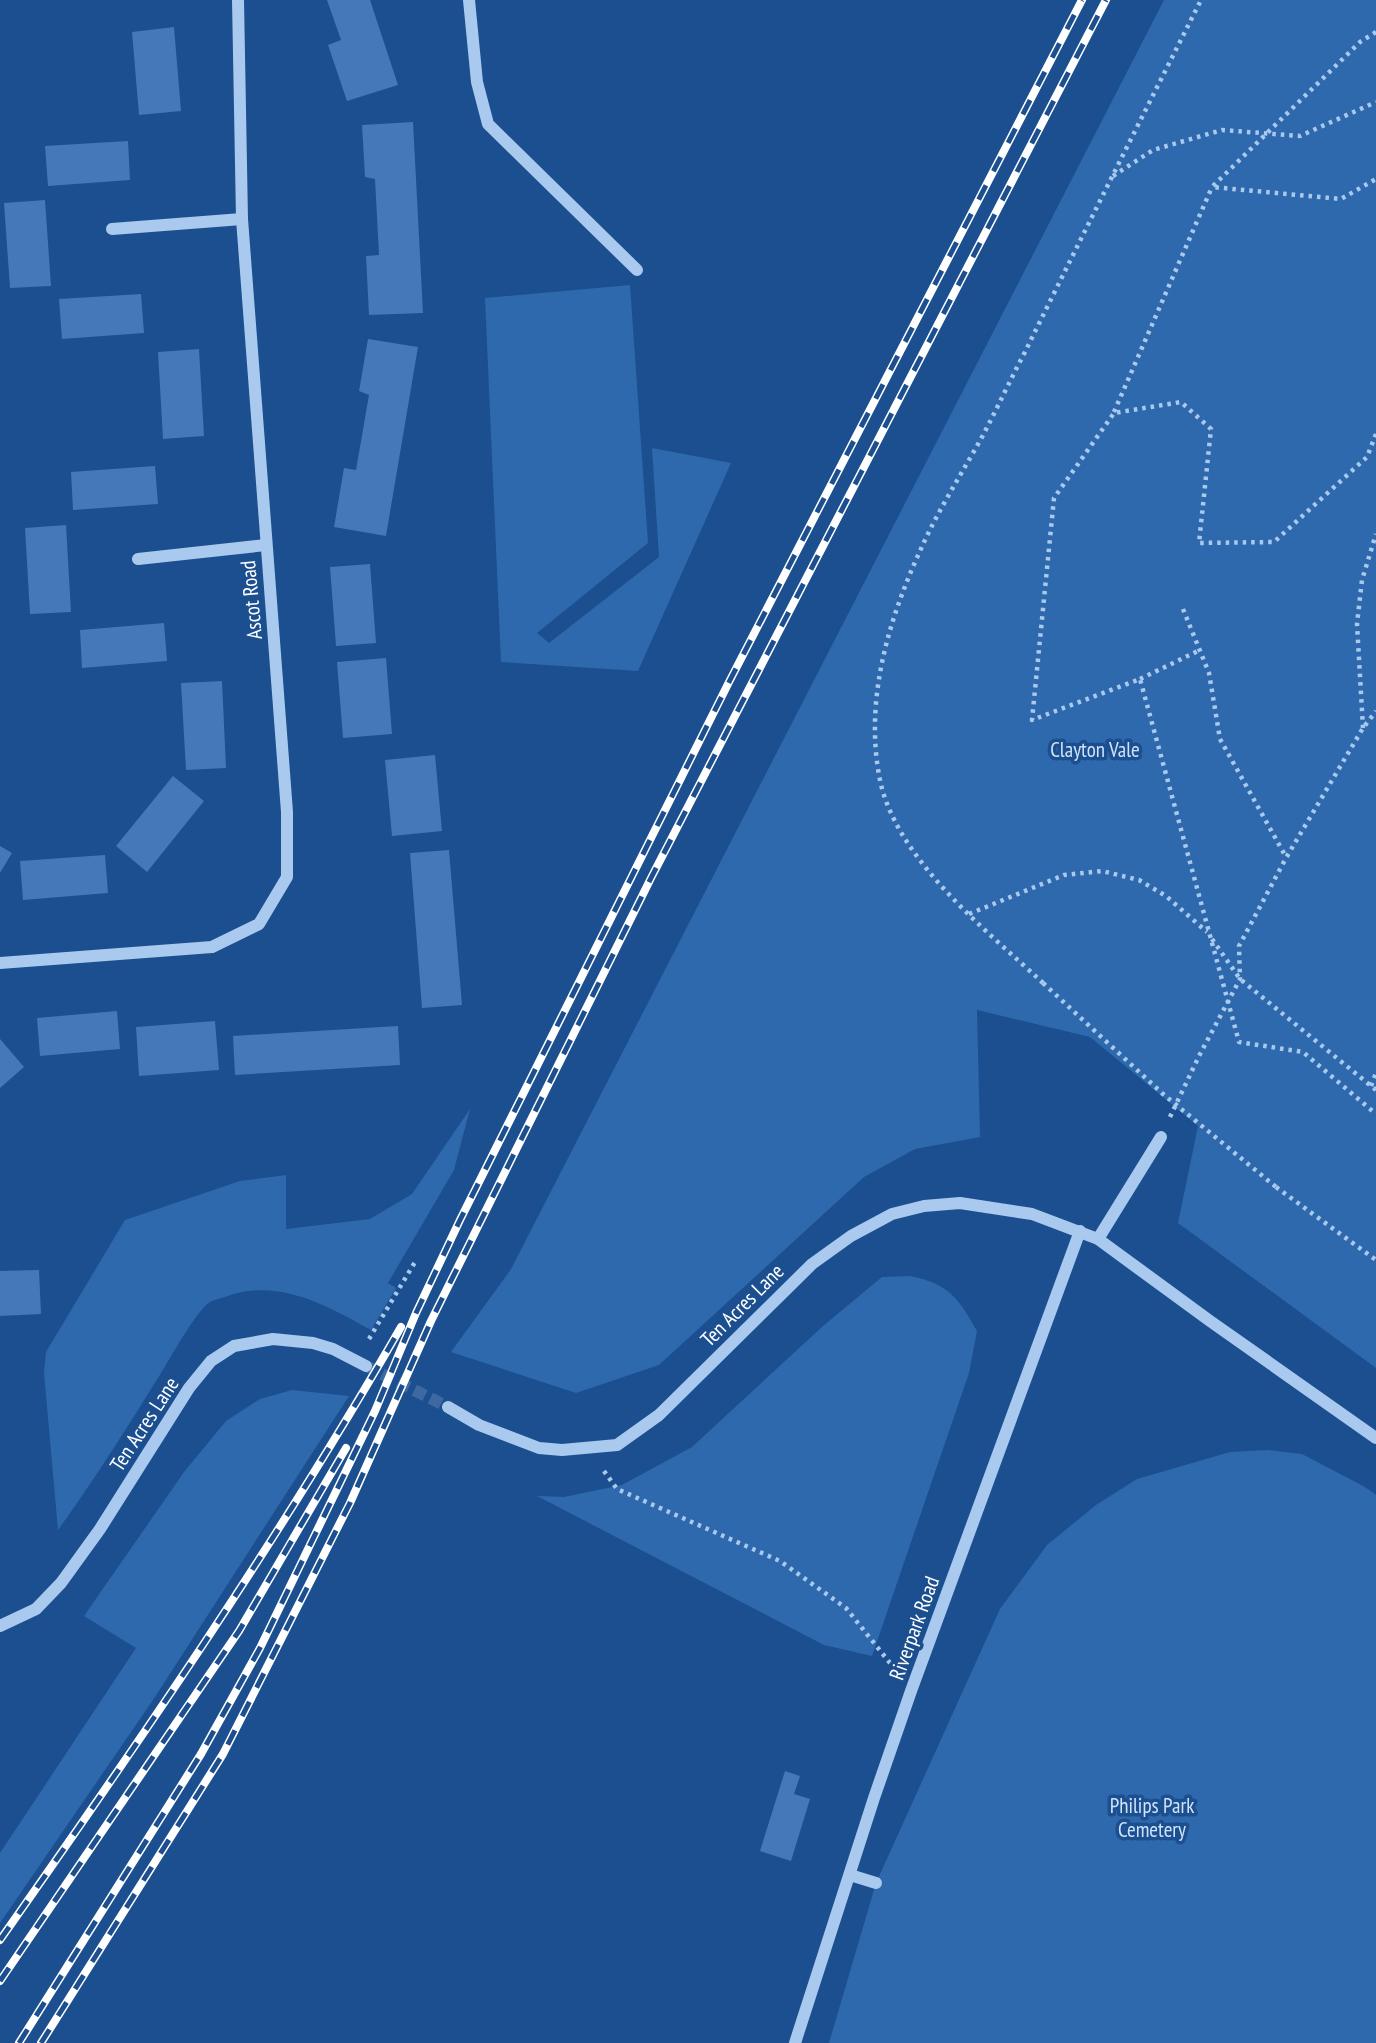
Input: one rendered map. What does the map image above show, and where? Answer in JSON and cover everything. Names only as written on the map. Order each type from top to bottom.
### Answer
[{"type":"street","name":"Ascot Road","points":[[0,963],[212,947],[259,924],[287,877],[287,812],[242,219],[238,0]]},
{"type":"street","points":[[469,0],[477,82],[488,124],[637,270]]},
{"type":"street","points":[[112,229],[242,219]]},
{"type":"street","points":[[138,559],[266,545]]},
{"type":"street","points":[[1098,1239],[1161,1137]]},
{"type":"street","name":"Ten Acres Lane","points":[[448,1408],[479,1425],[539,1448],[617,1445],[659,1415],[812,1264],[851,1236],[892,1214],[924,1206],[960,1203],[1032,1214],[1098,1239],[1220,1329],[1376,1437]]},
{"type":"street","name":"Riverpark Road","points":[[795,2043],[911,1691],[1080,1231]]},
{"type":"street","name":"Ten Acres Lane","points":[[0,1626],[36,1609],[61,1583],[100,1529],[189,1388],[211,1361],[234,1346],[273,1339],[313,1343],[361,1363]]},
{"type":"street","points":[[849,1875],[876,1883]]},
{"type":"path","points":[[1201,0],[983,435],[920,548],[899,599],[876,697],[875,730],[880,780],[891,814],[921,861],[946,892],[1163,1094],[1276,1187],[1376,1260]]},
{"type":"path","points":[[1200,650],[1140,679],[1032,720],[1054,498],[1114,413],[1212,187],[1360,42],[1376,32]]},
{"type":"path","points":[[1112,176],[1153,150],[1222,130],[1300,136],[1376,102]]},
{"type":"path","points":[[1212,187],[1341,199],[1376,179]]},
{"type":"path","points":[[1114,413],[1181,402],[1211,429],[1199,543],[1274,542],[1367,457],[1376,434]]},
{"type":"path","points":[[1363,729],[1357,624],[1362,580],[1376,534]]},
{"type":"path","points":[[1183,609],[1209,673],[1220,739],[1286,858]]},
{"type":"path","points":[[1140,679],[1240,1042],[1303,1052],[1376,1114]]},
{"type":"path","points":[[1161,1137],[1199,1056],[1240,979],[1239,946],[1286,858],[1376,711]]},
{"type":"path","points":[[969,914],[1064,875],[1102,871],[1139,880],[1166,896],[1208,933],[1240,979],[1375,1086]]},
{"type":"path","points":[[1375,1086],[1376,1073]]},
{"type":"path","points":[[361,1363],[415,1262]]},
{"type":"path","points":[[588,1448],[617,1489],[780,1562],[846,1608],[911,1691]]},
{"type":"green space","name":"Clayton Vale","points":[[1164,0],[1376,0],[1376,1368],[1178,1223],[1198,1126],[1090,1037],[977,1010],[980,1137],[915,1149],[864,1177],[659,1365],[576,1393],[451,1352],[511,1269]]},
{"type":"green space","points":[[630,285],[648,543],[537,633],[549,643],[659,557],[652,448],[731,463],[638,671],[501,662],[485,298]]},
{"type":"green space","points":[[470,1109],[454,1170],[388,1283],[396,1288],[371,1330],[319,1303],[282,1292],[244,1292],[210,1302],[191,1324],[111,1452],[58,1530],[44,1373],[46,1352],[125,1220],[240,1181],[286,1175],[286,1229],[370,1219],[412,1194]]},
{"type":"green space","points":[[910,1276],[944,1288],[958,1301],[977,1331],[969,1373],[872,1656],[824,1645],[537,1496],[564,1497],[622,1485],[692,1447],[823,1326],[882,1277]]},
{"type":"green space","points":[[292,1390],[349,1396],[153,1700],[0,1923],[0,1853],[136,1648],[84,1616],[184,1472],[226,1421],[260,1399]]},
{"type":"green space","name":"Philips Park Cemetery","points":[[1268,1450],[1302,1454],[1376,1495],[1376,2043],[829,2043],[876,1883],[1000,1609],[1047,1545],[1096,1505],[1137,1479],[1230,1452]]},
{"type":"building","points":[[327,0],[370,0],[398,85],[347,101],[328,45],[341,40]]},
{"type":"building","points":[[174,27],[181,111],[139,115],[132,32]]},
{"type":"building","points":[[413,122],[423,313],[369,315],[366,256],[379,255],[375,179],[365,177],[362,125]]},
{"type":"building","points":[[128,141],[130,180],[48,186],[45,146]]},
{"type":"building","points":[[45,200],[51,286],[10,288],[4,203]]},
{"type":"building","points":[[141,294],[144,333],[62,339],[59,299]]},
{"type":"building","points":[[368,339],[418,347],[386,536],[334,527],[344,468],[356,470],[369,395],[359,391]]},
{"type":"building","points":[[199,349],[204,436],[163,439],[158,352]]},
{"type":"building","points":[[155,466],[158,504],[73,510],[71,472]]},
{"type":"building","points":[[66,525],[71,612],[30,614],[25,528]]},
{"type":"building","points":[[370,564],[376,643],[336,646],[330,567]]},
{"type":"building","points":[[164,623],[167,661],[82,668],[80,630]]},
{"type":"building","points":[[386,658],[392,734],[343,738],[337,662]]},
{"type":"building","points":[[222,681],[226,768],[186,770],[181,683]]},
{"type":"building","points":[[435,755],[442,831],[392,836],[385,760]]},
{"type":"building","points":[[173,776],[204,801],[147,872],[116,846]]},
{"type":"building","points":[[0,846],[12,853],[0,873]]},
{"type":"building","points":[[449,850],[462,1005],[422,1008],[410,853]]},
{"type":"building","points":[[105,855],[108,893],[23,900],[20,861]]},
{"type":"building","points":[[117,1011],[120,1049],[40,1056],[37,1018]]},
{"type":"building","points":[[215,1021],[219,1070],[139,1076],[136,1027]]},
{"type":"building","points":[[398,1026],[400,1065],[235,1075],[233,1036]]},
{"type":"building","points":[[0,1039],[24,1067],[0,1088]]},
{"type":"building","points":[[39,1270],[41,1314],[0,1316],[0,1271]]},
{"type":"building","points":[[785,1771],[800,1776],[794,1794],[810,1799],[791,1861],[760,1851]]},
{"type":"tunnel","points":[[366,1366],[448,1407]]},
{"type":"railway","points":[[19,2043],[201,1754],[260,1648],[375,1411],[416,1313],[460,1220],[729,682],[1082,0]]},
{"type":"railway","points":[[41,2043],[223,1754],[350,1503],[431,1321],[651,878],[1106,0]]},
{"type":"railway","points":[[0,1940],[105,1790],[257,1562],[401,1327]]},
{"type":"railway","points":[[0,1981],[239,1631],[346,1448]]}]
